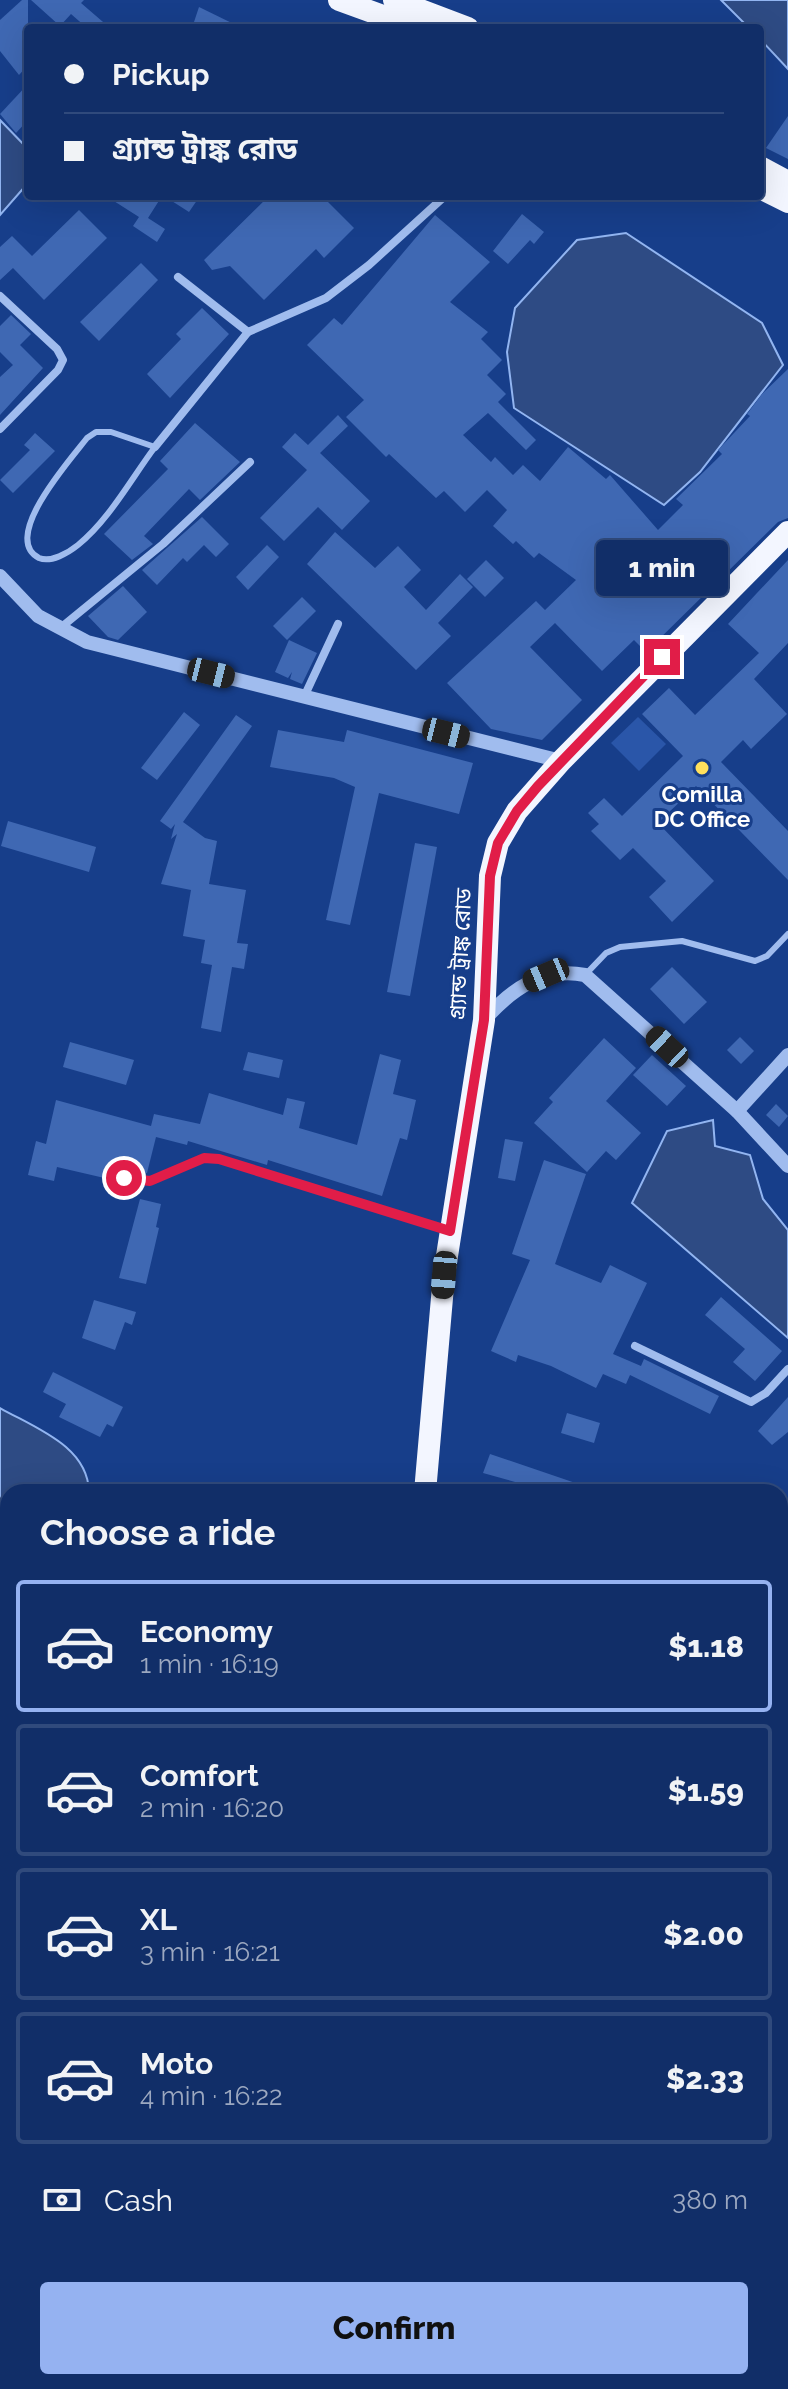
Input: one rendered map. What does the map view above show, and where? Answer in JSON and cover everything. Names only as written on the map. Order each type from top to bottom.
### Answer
[{"type":"highway","points":[[339,0],[405,24]]},
{"type":"highway","points":[[394,0],[457,24]]},
{"type":"highway","points":[[764,169],[788,182]]},
{"type":"highway","points":[[764,190],[788,202]]},
{"type":"highway","name":"গ্র্যান্ড ট্রাঙ্ক রোড","points":[[426,1484],[450,1231],[484,1020],[493,859],[512,818],[561,761],[788,532]]},
{"type":"street","points":[[155,447],[248,332],[326,298],[369,265],[441,200]]},
{"type":"street","points":[[178,277],[248,332]]},
{"type":"street","points":[[0,296],[57,349],[63,360],[50,380],[0,429]]},
{"type":"street","points":[[58,630],[163,544],[250,462]]},
{"type":"street","points":[[0,576],[38,616],[58,630],[87,642],[561,761]]},
{"type":"street","points":[[304,697],[338,624]]},
{"type":"street","points":[[484,1020],[524,984],[564,971],[585,975],[737,1111],[788,1166]]},
{"type":"street","points":[[737,1111],[788,1055]]},
{"type":"street","points":[[635,1346],[751,1402],[766,1393],[788,1369]]},
{"type":"lane","points":[[96,432],[111,432],[155,447],[79,544],[45,560],[26,551],[23,527],[31,511],[87,438],[96,432]]},
{"type":"lane","points":[[585,975],[606,953],[620,947],[682,941],[755,961],[767,956],[788,934]]},
{"type":"lane","points":[[124,1178],[150,1181],[204,1158],[219,1159],[450,1231]]},
{"type":"shaded area","points":[[721,0],[788,0],[788,69],[764,43],[764,24],[745,24]]},
{"type":"shaded area","points":[[0,120],[24,145],[24,188],[0,215]]},
{"type":"shaded area","points":[[626,233],[762,323],[783,365],[700,472],[664,505],[514,408],[507,352],[515,308],[577,240]]},
{"type":"shaded area","points":[[638,717],[666,744],[639,771],[611,743]]},
{"type":"shaded area","points":[[713,1120],[715,1146],[750,1155],[763,1199],[788,1230],[788,1338],[632,1203],[667,1131]]},
{"type":"shaded area","points":[[0,1408],[43,1431],[70,1450],[80,1462],[88,1484],[0,1484]]},
{"type":"building","points":[[22,0],[28,0],[28,24],[24,24],[24,69],[19,75],[0,51],[0,20]]},
{"type":"building","points":[[31,0],[84,0],[81,3],[105,24],[82,24],[71,14],[62,24],[58,24]]},
{"type":"building","points":[[199,7],[234,24],[193,24]]},
{"type":"building","points":[[24,88],[24,124],[16,133],[0,114]]},
{"type":"building","points":[[788,116],[788,159],[766,148]]},
{"type":"building","points":[[112,200],[159,200],[148,218],[165,229],[157,242],[133,226],[139,217]]},
{"type":"building","points":[[170,200],[197,200],[189,212]]},
{"type":"building","points":[[265,200],[326,200],[354,228],[324,258],[316,249],[264,300],[230,266],[212,270],[204,260]]},
{"type":"building","points":[[79,210],[107,238],[44,300],[13,268],[0,280],[0,247],[12,236],[32,256]]},
{"type":"building","points":[[522,214],[544,232],[534,244],[530,240],[508,264],[493,251]]},
{"type":"building","points":[[435,215],[490,262],[450,302],[488,332],[481,339],[502,360],[487,375],[506,394],[498,402],[536,440],[526,450],[488,413],[463,435],[491,462],[495,457],[513,475],[523,465],[540,481],[568,447],[606,479],[610,475],[658,530],[683,505],[676,499],[722,454],[718,450],[750,416],[747,414],[762,394],[788,369],[788,518],[778,522],[646,652],[634,640],[602,671],[555,623],[530,647],[582,700],[542,740],[491,729],[447,683],[536,601],[545,610],[576,580],[539,553],[534,558],[493,526],[507,510],[487,490],[465,512],[444,491],[436,498],[389,454],[386,457],[346,417],[364,400],[307,345],[334,318],[342,325]]},
{"type":"building","points":[[141,263],[158,280],[99,341],[80,322]]},
{"type":"building","points":[[202,308],[229,334],[170,398],[147,374],[181,339],[176,334]]},
{"type":"building","points":[[11,315],[31,334],[20,345],[43,368],[0,415],[0,377],[13,365],[0,352],[0,326]]},
{"type":"building","points":[[338,415],[348,426],[320,453],[370,501],[342,530],[318,507],[284,541],[260,518],[307,470],[282,447],[295,433],[308,445]]},
{"type":"building","points":[[195,423],[240,462],[200,500],[189,489],[144,536],[153,544],[132,560],[104,534],[168,469],[160,461]]},
{"type":"building","points":[[35,433],[55,451],[13,493],[0,480],[30,450],[24,445]]},
{"type":"building","points":[[202,517],[229,544],[216,557],[204,545],[187,562],[183,558],[157,585],[142,570]]},
{"type":"building","points":[[335,532],[375,568],[398,546],[421,570],[404,587],[426,610],[460,574],[473,587],[438,623],[451,636],[416,670],[307,564]]},
{"type":"building","points":[[267,545],[279,557],[248,590],[236,577]]},
{"type":"building","points":[[486,560],[504,578],[485,597],[467,579]]},
{"type":"building","points":[[788,560],[788,643],[754,679],[787,714],[751,749],[743,740],[721,762],[788,831],[788,880],[696,786],[658,823],[714,881],[672,922],[649,897],[666,881],[633,848],[620,860],[591,831],[599,824],[588,813],[604,798],[622,816],[683,756],[642,714],[669,688],[695,715],[759,653],[728,624]]},
{"type":"building","points":[[123,586],[147,612],[118,640],[108,637],[88,616]]},
{"type":"building","points":[[302,597],[316,611],[287,640],[273,626]]},
{"type":"building","points":[[289,640],[317,653],[302,684],[290,679],[292,672],[288,678],[275,672]]},
{"type":"building","points":[[184,712],[200,725],[157,780],[141,768]]},
{"type":"building","points":[[236,715],[252,726],[183,822],[205,838],[217,841],[209,884],[246,890],[237,943],[248,944],[244,969],[232,967],[221,1032],[201,1028],[212,965],[201,963],[205,940],[183,936],[191,890],[161,884],[177,834],[171,839],[175,824],[171,829],[160,821]]},
{"type":"building","points":[[278,730],[344,742],[347,730],[473,763],[459,814],[379,793],[350,925],[326,920],[355,787],[334,778],[270,767]]},
{"type":"building","points":[[8,821],[96,847],[89,872],[1,846]]},
{"type":"building","points":[[415,843],[437,847],[410,996],[387,992]]},
{"type":"building","points":[[672,967],[707,1002],[684,1024],[650,989]]},
{"type":"building","points":[[740,1037],[754,1051],[741,1064],[727,1050]]},
{"type":"building","points":[[604,1038],[636,1068],[606,1101],[641,1133],[616,1160],[606,1151],[587,1172],[534,1123],[553,1102],[549,1098]]},
{"type":"building","points":[[70,1042],[134,1060],[126,1085],[63,1067]]},
{"type":"building","points":[[248,1052],[283,1060],[279,1078],[243,1070]]},
{"type":"building","points":[[380,1054],[401,1060],[393,1094],[416,1100],[407,1140],[400,1138],[382,1196],[268,1160],[267,1165],[188,1141],[187,1145],[156,1137],[147,1173],[116,1166],[113,1180],[57,1167],[54,1181],[28,1175],[36,1141],[46,1144],[56,1100],[151,1126],[154,1114],[200,1124],[209,1093],[283,1115],[287,1098],[305,1102],[299,1128],[357,1145]]},
{"type":"building","points":[[652,1055],[686,1086],[667,1106],[633,1075]]},
{"type":"building","points":[[776,1104],[788,1116],[779,1127],[766,1115]]},
{"type":"building","points":[[505,1139],[523,1142],[515,1181],[498,1178]]},
{"type":"building","points":[[544,1160],[586,1174],[555,1264],[601,1283],[610,1265],[647,1283],[613,1354],[641,1366],[644,1359],[719,1396],[710,1414],[630,1375],[626,1384],[603,1374],[596,1388],[551,1366],[518,1355],[516,1362],[491,1351],[530,1260],[512,1254]]},
{"type":"building","points":[[140,1199],[161,1204],[156,1227],[159,1228],[146,1284],[119,1278]]},
{"type":"building","points":[[721,1297],[782,1351],[755,1381],[733,1362],[745,1349],[705,1315]]},
{"type":"building","points":[[94,1300],[136,1312],[132,1325],[125,1322],[115,1350],[82,1338]]},
{"type":"building","points":[[53,1372],[123,1407],[113,1427],[107,1424],[100,1437],[59,1417],[66,1404],[43,1392]]},
{"type":"building","points":[[788,1397],[788,1432],[772,1445],[758,1431]]},
{"type":"building","points":[[567,1413],[600,1423],[594,1443],[561,1433]]},
{"type":"building","points":[[490,1454],[578,1484],[522,1484],[483,1473]]},
{"type":"place","name":"Comilla DC Office","points":[[702,768]]},
{"type":"route","points":[[124,1178],[150,1181],[204,1158],[219,1159],[354,1198],[450,1231],[484,1020],[490,876],[498,843],[507,825],[538,786],[662,657]]}]
